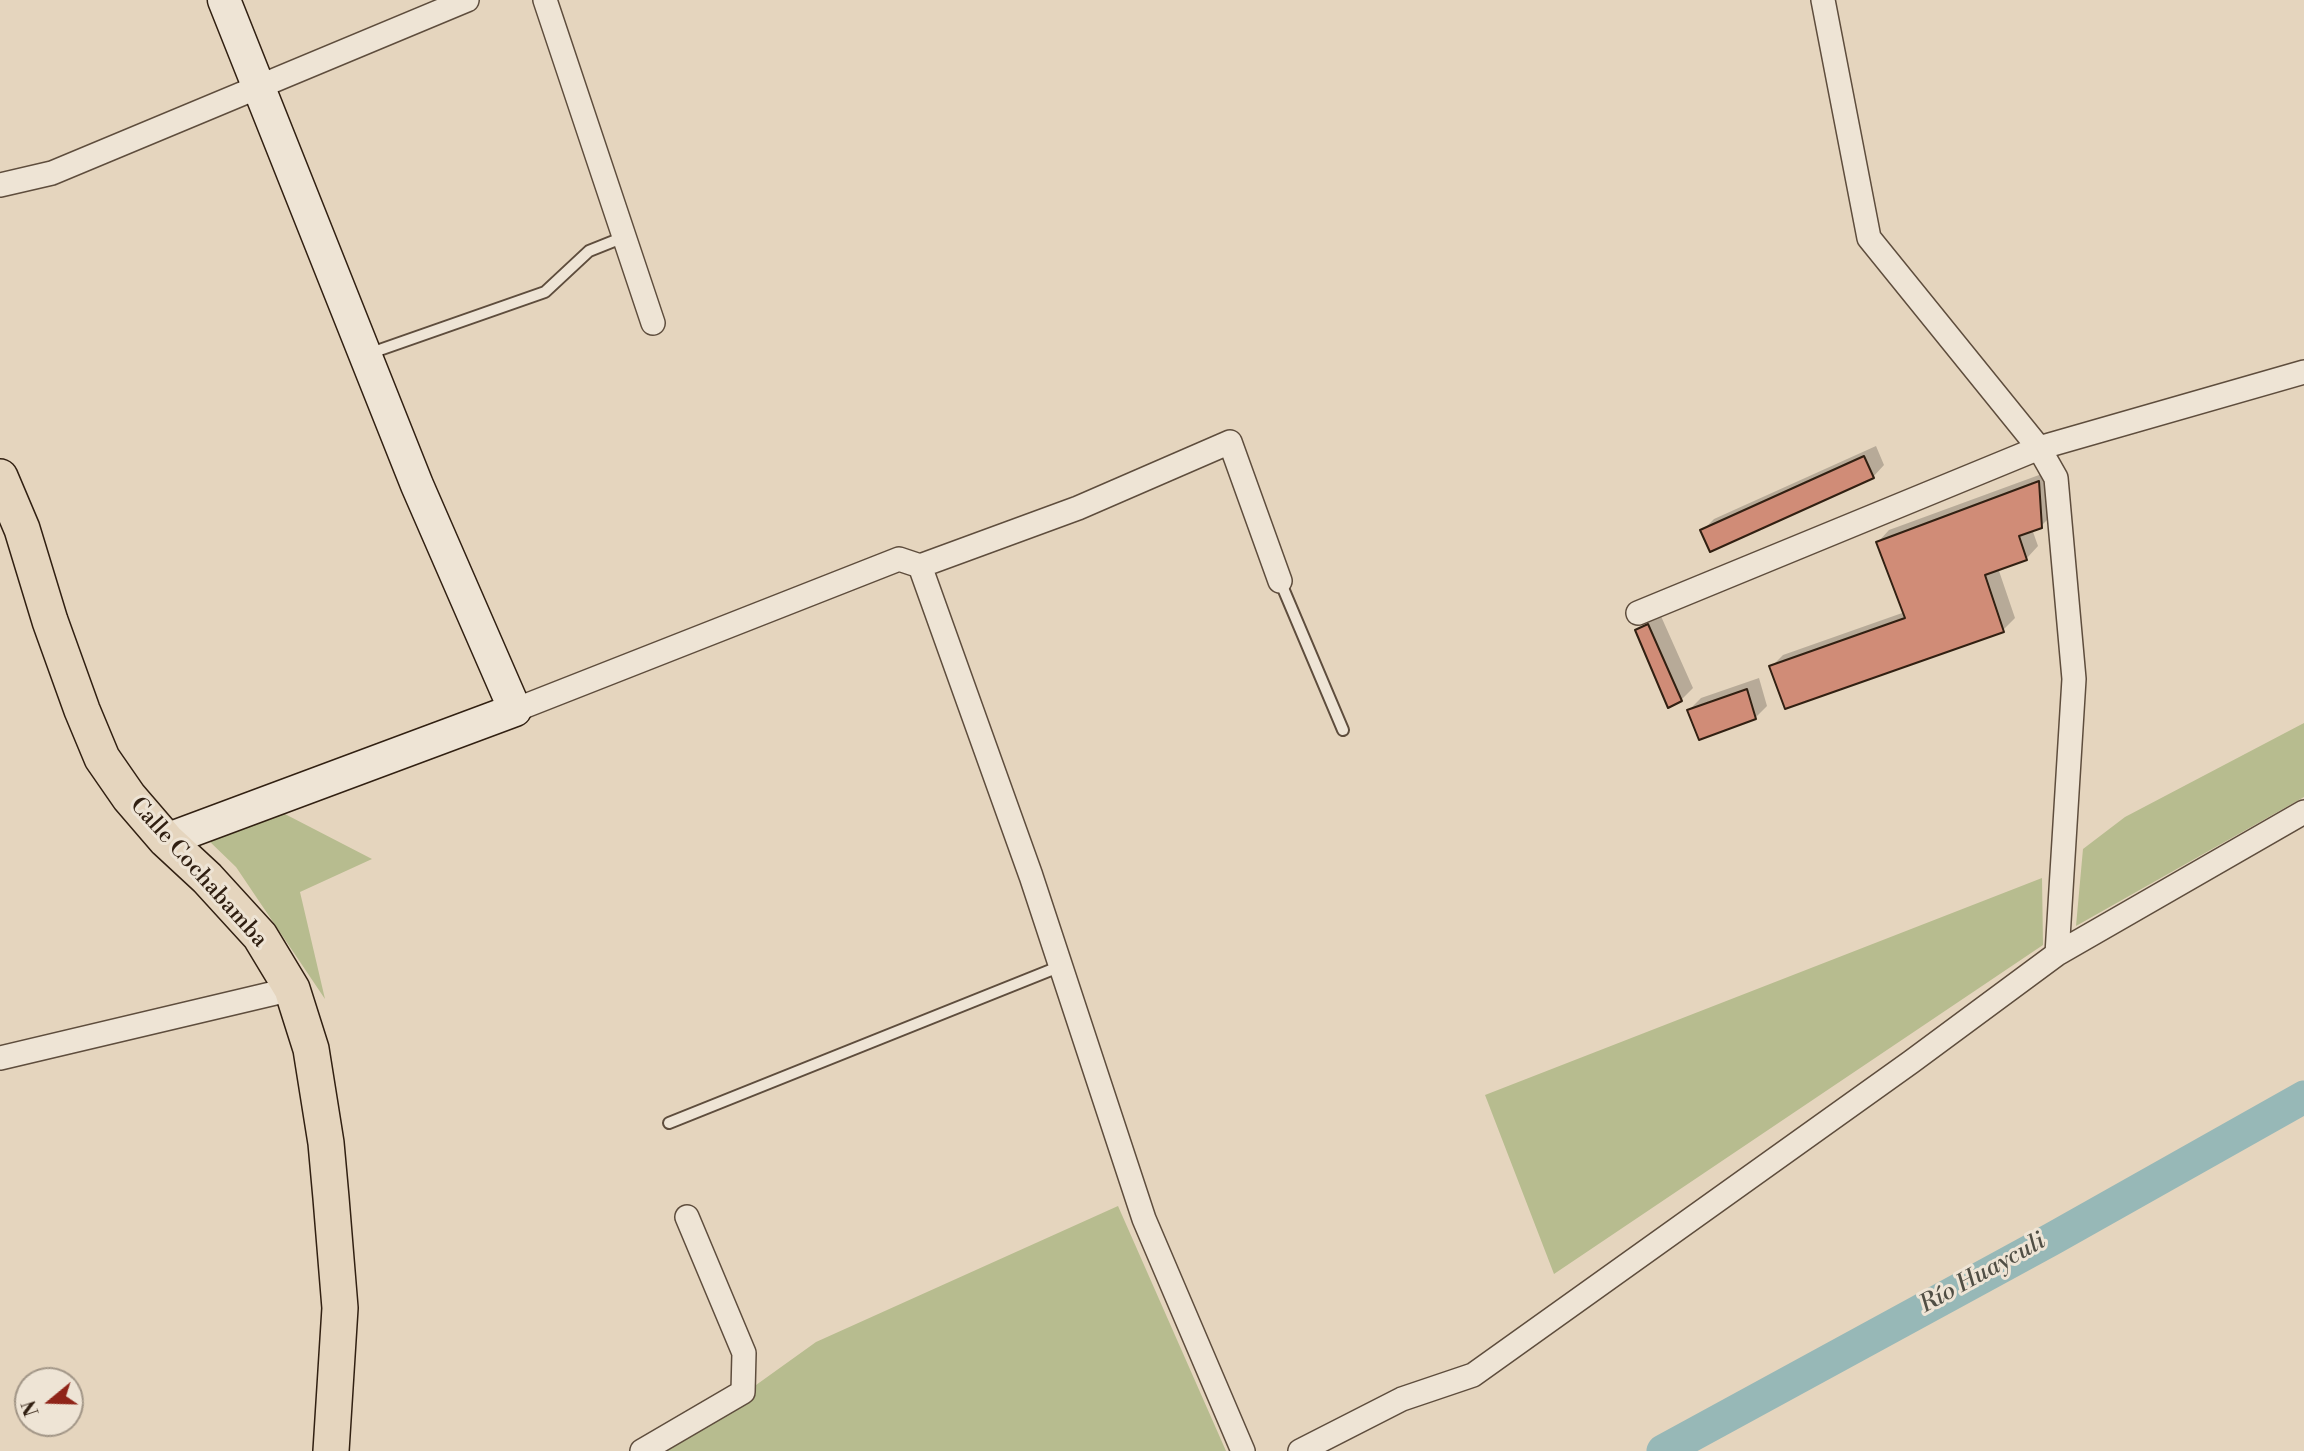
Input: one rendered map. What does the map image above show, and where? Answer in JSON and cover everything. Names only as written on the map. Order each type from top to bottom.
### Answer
[{"type":"main road","points":[[166,840],[515,710],[417,485],[224,0]]},
{"type":"main road","name":"Calle Cochabamba","points":[[0,477],[22,529],[50,621],[102,758],[129,797],[166,840],[207,878],[260,936],[292,989],[311,1049],[329,1171],[340,1308],[331,1451]]},
{"type":"street","points":[[0,185],[52,173],[467,0]]},
{"type":"street","points":[[545,0],[653,323]]},
{"type":"street","points":[[1823,0],[1869,238],[2039,448],[2056,478],[2074,679],[2057,954]]},
{"type":"street","points":[[1638,613],[2039,448],[2304,373]]},
{"type":"street","points":[[515,710],[899,559],[920,566],[1078,508],[1230,442],[1280,580]]},
{"type":"street","points":[[920,566],[1031,876],[1144,1219],[1243,1451]]},
{"type":"street","points":[[1300,1451],[1402,1399],[1473,1375],[1911,1062],[2057,954],[2304,812]]},
{"type":"street","points":[[0,1058],[292,989]]},
{"type":"street","points":[[642,1451],[743,1392],[744,1353],[687,1217]]},
{"type":"lane","points":[[366,355],[545,292],[589,251],[624,237]]},
{"type":"lane","points":[[1280,580],[1343,730]]},
{"type":"lane","points":[[669,1123],[1061,966]]},
{"type":"green space","points":[[2304,723],[2304,797],[2076,926],[2083,849],[2125,817]]},
{"type":"green space","points":[[281,812],[372,859],[300,892],[325,999],[236,867],[207,839]]},
{"type":"green space","points":[[2042,878],[2043,945],[1554,1274],[1485,1095]]},
{"type":"green space","points":[[1118,1206],[1226,1451],[664,1451],[816,1342]]},
{"type":"building","points":[[1864,456],[1874,478],[1710,552],[1700,530]]},
{"type":"building","points":[[2039,481],[2042,528],[2019,536],[2027,560],[1985,575],[2004,632],[1785,709],[1769,666],[1905,618],[1876,542]]},
{"type":"building","points":[[1648,624],[1682,701],[1668,708],[1635,630]]},
{"type":"building","points":[[1747,689],[1756,719],[1699,740],[1687,710]]},
{"type":"waterway","name":"Río Huayculi","points":[[1663,1451],[2052,1239],[2304,1097]]}]
